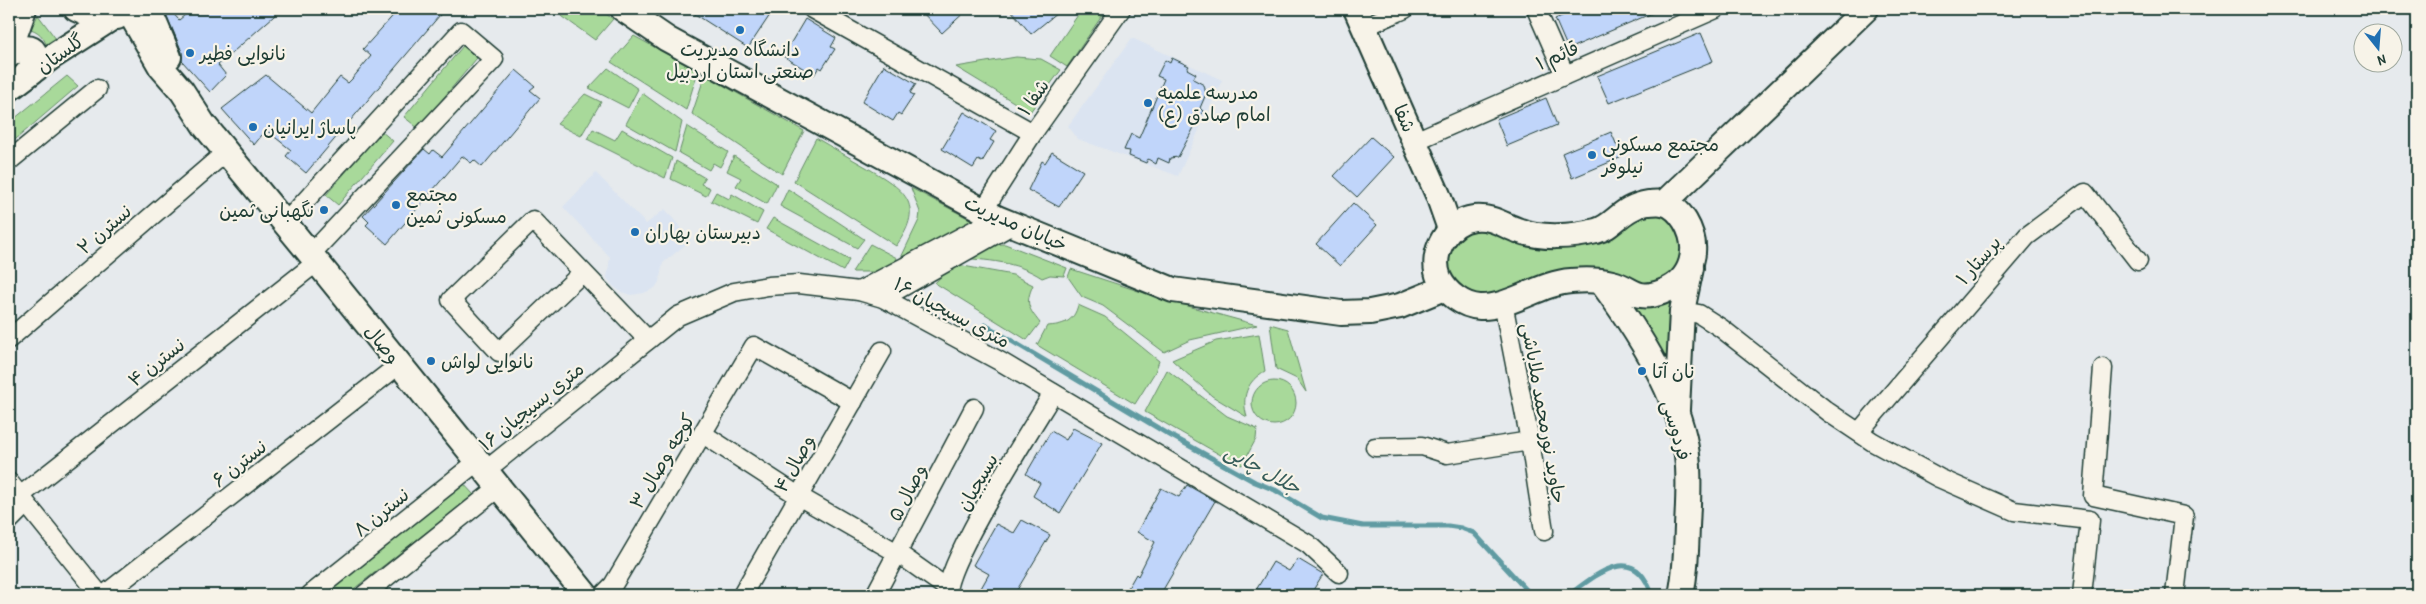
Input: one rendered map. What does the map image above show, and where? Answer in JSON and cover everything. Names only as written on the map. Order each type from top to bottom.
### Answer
[{"type":"street","points":[[76,9],[92,16],[133,13]]},
{"type":"street","name":"خیابان مدیریت","points":[[623,9],[667,39],[997,218],[1173,290],[1341,313],[1370,312],[1400,306],[1444,288]]},
{"type":"street","points":[[812,9],[1033,133]]},
{"type":"street","name":"شفا ۱","points":[[997,218],[1033,133],[1121,9]]},
{"type":"street","points":[[1360,18],[1405,9]]},
{"type":"street","points":[[1536,9],[1565,75]]},
{"type":"street","name":"قائم ۱","points":[[1415,141],[1716,9]]},
{"type":"street","name":"گلستان","points":[[9,53],[21,10]]},
{"type":"street","points":[[1664,203],[1857,12]]},
{"type":"street","name":"گلستان","points":[[16,84],[50,58],[133,13]]},
{"type":"street","name":"وصال","points":[[133,13],[162,67],[182,91],[204,125],[586,595]]},
{"type":"street","name":"شفا","points":[[1360,18],[1415,141],[1450,229]]},
{"type":"street","name":"نسترن ۴","points":[[9,521],[23,500],[314,258],[494,59],[461,31],[285,223]]},
{"type":"street","points":[[9,53],[26,47],[34,52],[36,56],[34,65],[16,84]]},
{"type":"street","points":[[9,161],[97,89]]},
{"type":"street","name":"نسترن ۲","points":[[9,339],[226,152]]},
{"type":"street","name":"پرستار ۱","points":[[1859,432],[2027,236],[2085,193],[2138,261]]},
{"type":"street","points":[[1676,415],[1682,311],[1692,266],[1694,254],[1692,232],[1679,212],[1664,203],[1648,203],[1631,207],[1596,231],[1556,236],[1526,233],[1515,230],[1502,222],[1476,218],[1461,222],[1450,229],[1442,240],[1438,254],[1438,276],[1444,288],[1456,298],[1474,306],[1491,306],[1503,303],[1533,290],[1569,281],[1612,283],[1631,293],[1641,295],[1655,294],[1674,286],[1692,266]]},
{"type":"street","points":[[859,292],[997,218]]},
{"type":"street","points":[[883,298],[997,218]]},
{"type":"street","points":[[583,272],[499,352],[451,300],[534,220],[648,340]]},
{"type":"street","name":"فردوسی","points":[[1602,283],[1632,324],[1652,358],[1676,415],[1687,453],[1689,480],[1683,587]]},
{"type":"street","name":"۱۶ متری بسیجیان","points":[[487,473],[678,316],[734,292],[768,286],[799,284],[859,292],[883,298],[1003,362],[1308,544],[1339,573]]},
{"type":"street","name":"جاوید نورمحمد ملاباشی","points":[[1503,303],[1530,441],[1544,531]]},
{"type":"street","points":[[1682,311],[1699,314],[1721,328],[1828,412],[1939,478],[2014,511],[2090,520]]},
{"type":"street","name":"کوچه وصال ۳","points":[[602,595],[613,585],[754,346],[853,402]]},
{"type":"street","name":"وصال ۴","points":[[742,595],[800,497],[882,351]]},
{"type":"street","name":"نسترن ۶","points":[[104,595],[400,364]]},
{"type":"street","points":[[2082,595],[2093,496],[2102,368]]},
{"type":"street","name":"بسیجیان","points":[[947,591],[954,568],[980,518],[1053,393]]},
{"type":"street","name":"وصال ۵","points":[[875,595],[899,554],[974,408]]},
{"type":"street","points":[[703,434],[800,497],[899,554],[947,591]]},
{"type":"street","points":[[1374,447],[1422,446],[1448,454],[1530,441]]},
{"type":"street","points":[[364,595],[487,473]]},
{"type":"street","name":"نسترن ۸","points":[[310,595],[487,473]]},
{"type":"street","points":[[9,482],[100,595]]},
{"type":"street","points":[[2093,496],[2184,516],[2174,595]]},
{"type":"shaded area","name":"مدرسه علمیه امام صادق (ع)","points":[[1132,38],[1222,80],[1178,176],[1078,139],[1068,126]]},
{"type":"shaded area","name":"دبیرستان بهاران","points":[[596,173],[646,224],[665,209],[691,240],[663,263],[659,282],[655,288],[644,293],[631,295],[621,292],[613,286],[607,278],[610,257],[563,207]]},
{"type":"green space","points":[[552,9],[599,9],[613,19],[595,40]]},
{"type":"green space","points":[[1082,9],[1106,10],[1067,67],[1050,56]]},
{"type":"green space","points":[[38,15],[59,43],[48,50],[42,37],[31,29]]},
{"type":"green space","points":[[634,36],[698,71],[686,110],[611,62]]},
{"type":"green space","points":[[463,46],[477,58],[418,128],[404,117]]},
{"type":"green space","points":[[1016,57],[1041,59],[1061,70],[1030,112],[956,67]]},
{"type":"green space","points":[[608,68],[638,89],[628,108],[589,88]]},
{"type":"green space","points":[[705,75],[804,131],[782,174],[692,114]]},
{"type":"green space","points":[[67,76],[78,86],[9,145],[9,123]]},
{"type":"green space","points":[[642,93],[682,122],[675,152],[626,124]]},
{"type":"green space","points":[[585,94],[601,102],[581,136],[557,124]]},
{"type":"green space","points":[[687,126],[728,152],[720,167],[713,163],[709,170],[679,153]]},
{"type":"green space","points":[[593,129],[615,140],[622,129],[672,158],[665,178],[587,139]]},
{"type":"green space","points":[[381,131],[393,141],[338,205],[326,195]]},
{"type":"green space","points":[[816,138],[866,167],[900,190],[910,208],[910,219],[896,246],[794,181]]},
{"type":"green space","points":[[734,156],[777,184],[767,204],[736,186],[741,178],[727,171]]},
{"type":"green space","points":[[676,161],[705,178],[701,184],[710,188],[706,196],[671,179]]},
{"type":"green space","points":[[911,188],[979,224],[947,235],[899,262],[919,220],[920,212]]},
{"type":"green space","points":[[788,189],[864,239],[857,248],[780,206]]},
{"type":"green space","points":[[716,192],[729,199],[732,194],[763,212],[757,224],[711,201]]},
{"type":"green space","points":[[1628,212],[1674,214],[1690,254],[1658,289],[1625,283],[1499,301],[1449,287],[1445,245],[1464,224],[1555,239]]},
{"type":"green space","points":[[773,218],[849,260],[843,271],[766,229]]},
{"type":"green space","points":[[870,244],[897,258],[895,264],[876,272],[852,272]]},
{"type":"green space","points":[[1005,244],[1067,268],[1064,276],[1050,275],[1042,278],[1032,272],[1012,265],[957,258],[987,245]]},
{"type":"green space","points":[[952,264],[1013,275],[1033,285],[1029,296],[1029,305],[1040,323],[1027,340],[935,283]]},
{"type":"green space","points":[[1071,269],[1166,300],[1257,325],[1190,340],[1164,352],[1103,306],[1082,297],[1068,277]]},
{"type":"green space","points":[[1677,300],[1671,386],[1627,305],[1656,307]]},
{"type":"green space","points":[[1078,305],[1105,317],[1159,361],[1155,372],[1135,404],[1037,345],[1047,326],[1067,322],[1074,315]]},
{"type":"green space","points":[[1270,324],[1288,329],[1306,392],[1297,379],[1276,369]]},
{"type":"green space","points":[[1259,334],[1265,371],[1254,380],[1247,390],[1245,410],[1247,417],[1212,396],[1172,360],[1216,341]]},
{"type":"green space","points":[[1167,370],[1227,416],[1257,429],[1256,439],[1242,465],[1233,462],[1145,412]]},
{"type":"green space","points":[[1274,381],[1286,385],[1292,391],[1296,403],[1292,415],[1286,421],[1274,425],[1262,421],[1256,415],[1252,403],[1256,391],[1262,385]]},
{"type":"green space","points":[[463,483],[474,495],[346,595],[320,595]]},
{"type":"building","points":[[164,9],[169,9],[179,20],[192,9],[282,9],[218,65],[226,75],[210,92],[182,61],[182,52]]},
{"type":"building","points":[[399,9],[445,9],[306,173],[286,156],[291,150],[266,130],[254,145],[222,109],[266,75],[311,113],[340,77],[348,83],[352,79],[371,56],[363,49]]},
{"type":"building","name":"دانشگاه مدیریت صنعتی استان اردبیل","points":[[687,9],[774,9],[748,48]]},
{"type":"building","points":[[919,9],[968,9],[942,33]]},
{"type":"building","points":[[1010,9],[1062,9],[1031,34]]},
{"type":"building","points":[[1578,9],[1662,9],[1568,49],[1555,19]]},
{"type":"building","points":[[805,19],[836,38],[831,47],[835,49],[822,69],[819,67],[814,75],[783,56]]},
{"type":"building","points":[[1701,33],[1713,61],[1609,103],[1597,76]]},
{"type":"building","points":[[1172,58],[1189,66],[1187,69],[1196,74],[1193,79],[1204,85],[1206,94],[1200,108],[1203,111],[1178,157],[1170,158],[1169,163],[1158,158],[1156,164],[1148,159],[1146,163],[1129,156],[1130,151],[1124,150],[1131,134],[1139,138],[1164,79],[1157,76],[1165,60],[1170,63]]},
{"type":"building","points":[[884,65],[916,84],[910,93],[914,95],[901,115],[898,113],[893,121],[862,102]]},
{"type":"building","points":[[516,70],[535,86],[530,90],[540,98],[482,167],[474,160],[471,163],[462,156],[387,244],[366,225],[369,222],[363,216],[424,149],[430,154],[433,150],[442,157]]},
{"type":"building","points":[[1546,98],[1557,125],[1507,146],[1496,119]]},
{"type":"building","points":[[964,112],[996,131],[990,140],[994,142],[982,162],[978,160],[973,168],[942,149]]},
{"type":"building","name":"مجتمع مسکونی نیلوفر","points":[[1611,132],[1622,157],[1572,178],[1562,153]]},
{"type":"building","points":[[1371,137],[1394,157],[1357,197],[1334,176]]},
{"type":"building","points":[[1052,152],[1083,171],[1059,207],[1028,190],[1042,161],[1045,163]]},
{"type":"building","points":[[1353,203],[1377,225],[1340,266],[1316,244]]},
{"type":"building","points":[[1073,428],[1102,443],[1060,513],[1033,496],[1040,483],[1026,474],[1051,431],[1066,440]]},
{"type":"building","points":[[1187,485],[1215,501],[1160,595],[1124,595],[1136,574],[1138,576],[1155,542],[1137,532],[1161,488],[1179,497]]},
{"type":"building","points":[[1022,520],[1050,535],[1014,595],[989,595],[980,590],[989,574],[973,565],[996,524],[1014,533]]},
{"type":"building","points":[[1298,559],[1323,574],[1310,595],[1253,595],[1273,562],[1289,571]]},
{"type":"waterway","name":"جلال چایی","points":[[985,325],[1168,434],[1255,482],[1275,490],[1322,518],[1363,526],[1448,526],[1474,533],[1531,595]]},
{"type":"waterway","points":[[1569,595],[1604,571],[1626,566],[1636,570],[1645,579],[1652,595]]},
{"type":"place","name":"دانشگاه مدیریت صنعتی استان اردبیل","points":[[740,30]]},
{"type":"place","name":"نانوایی فطیر","points":[[190,53]]},
{"type":"place","name":"مدرسه علمیه امام صادق (ع)","points":[[1148,103]]},
{"type":"place","name":"پاساژ ایرانیان","points":[[253,127]]},
{"type":"place","name":"مجتمع مسکونی نیلوفر","points":[[1592,155]]},
{"type":"place","name":"مجتمع مسکونی ثمین","points":[[396,205]]},
{"type":"place","name":"نگهبانی ثمین","points":[[324,210]]},
{"type":"place","name":"دبیرستان بهاران","points":[[635,232]]},
{"type":"place","name":"نانوایی لواش","points":[[431,361]]},
{"type":"place","name":"نان آتا","points":[[1642,371]]}]
